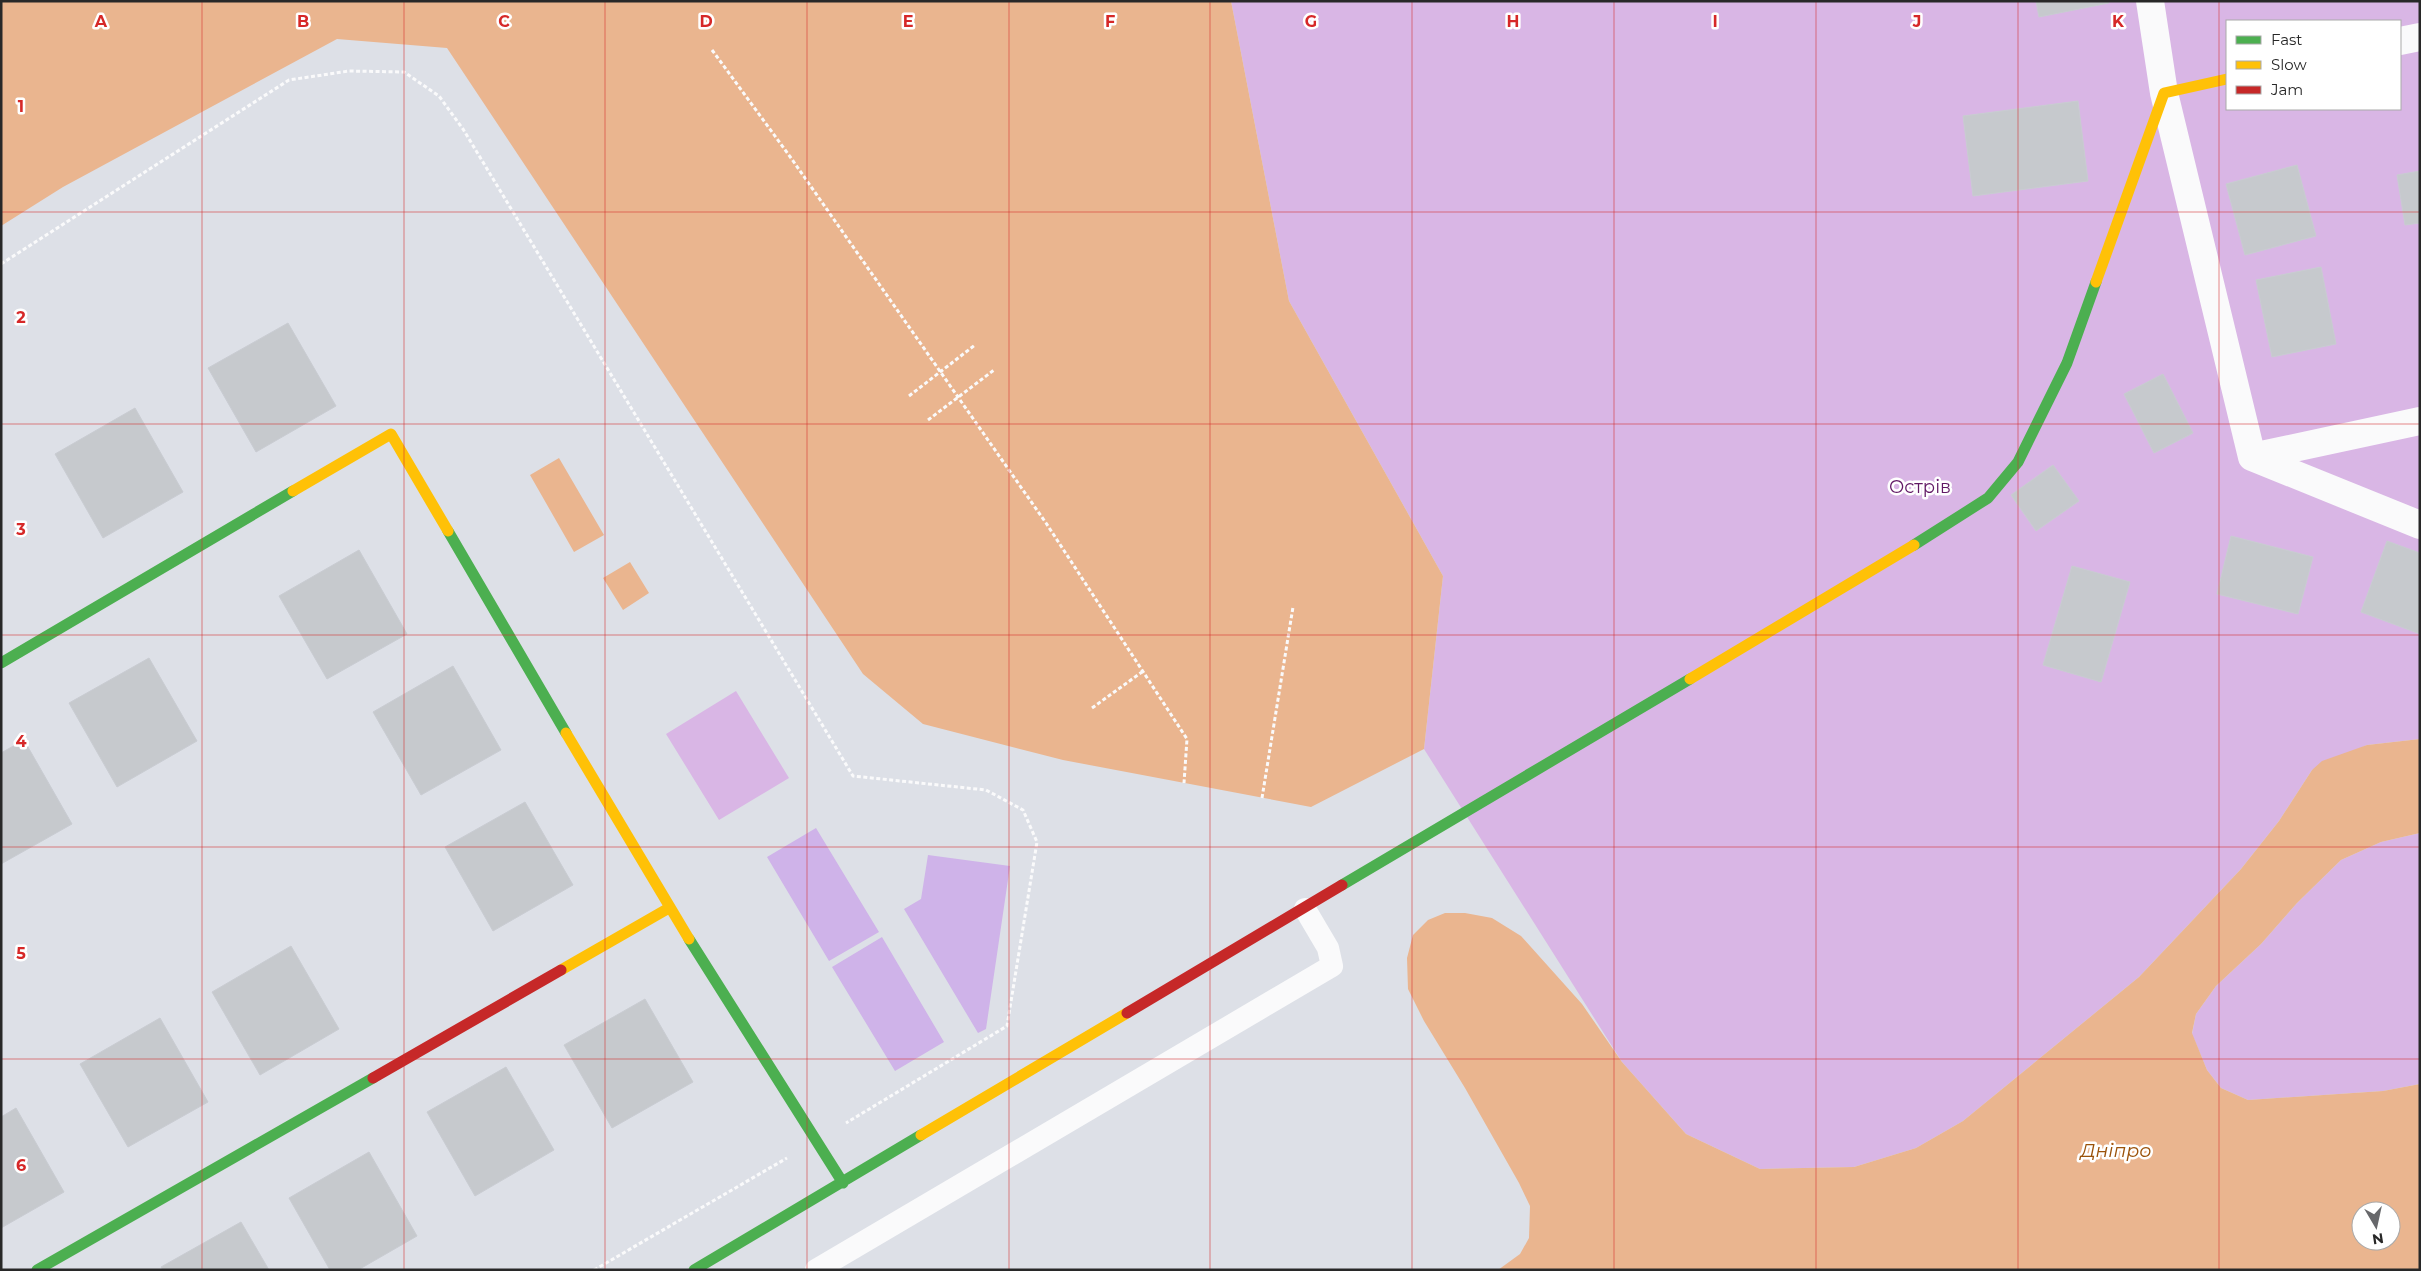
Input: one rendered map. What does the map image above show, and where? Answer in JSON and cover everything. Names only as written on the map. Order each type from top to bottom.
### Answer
[{"type":"street","points":[[2150,1],[2164,93],[2252,457]]},
{"type":"street","points":[[2401,41],[2420,37]]},
{"type":"street","points":[[2164,93],[2226,79]]},
{"type":"street","points":[[694,1270],[1947,526],[1988,498],[2018,462],[2067,363],[2164,93]]},
{"type":"street","points":[[2252,457],[2420,421]]},
{"type":"street","points":[[1,662],[391,434],[669,908],[843,1182]]},
{"type":"street","points":[[2252,457],[2420,525]]},
{"type":"street","points":[[37,1270],[669,908]]},
{"type":"lane","points":[[816,1270],[1332,966],[1328,948],[1304,909]]},
{"type":"path","points":[[712,50],[1046,522],[1142,672],[1187,738],[1184,783]]},
{"type":"path","points":[[1,264],[289,80],[349,71],[404,72],[439,96],[463,128],[853,776],[986,790],[1023,810],[1037,842],[1007,1026],[816,1142],[594,1270]]},
{"type":"path","points":[[909,396],[975,345]]},
{"type":"path","points":[[928,420],[994,370]]},
{"type":"path","points":[[1262,798],[1293,607]]},
{"type":"path","points":[[1092,708],[1142,672]]},
{"type":"green space","name":"Острів","points":[[1231,1],[2420,1],[2420,739],[2367,745],[2312,770],[2279,821],[2241,869],[2139,977],[1963,1121],[1916,1148],[1854,1167],[1760,1169],[1686,1134],[1622,1062],[1424,749],[1443,576],[1289,301]]},
{"type":"green space","points":[[736,691],[789,778],[719,820],[666,734]]},
{"type":"green space","points":[[2420,833],[2420,1084],[2383,1091],[2248,1100],[2221,1088],[2207,1070],[2192,1034],[2196,1014],[2216,986],[2261,944],[2297,903],[2341,860],[2381,842]]},
{"type":"shaded area","points":[[816,828],[879,932],[829,961],[767,857]]},
{"type":"shaded area","points":[[928,855],[1010,866],[986,1029],[978,1033],[904,909],[921,899]]},
{"type":"shaded area","points":[[882,937],[944,1042],[895,1071],[832,967]]},
{"type":"water","points":[[1,1],[1231,1],[1289,301],[1443,576],[1424,749],[1311,807],[1063,760],[923,724],[863,674],[447,48],[337,39],[63,187],[1,226]]},
{"type":"water","points":[[559,458],[604,535],[574,552],[530,475]]},
{"type":"water","points":[[630,562],[649,593],[623,610],[603,578]]},
{"type":"water","name":"Дніпро","points":[[2420,739],[2420,833],[2381,842],[2341,860],[2297,903],[2261,944],[2216,986],[2196,1014],[2192,1033],[2207,1070],[2221,1088],[2248,1100],[2383,1091],[2420,1084],[2420,1270],[1498,1270],[1520,1254],[1529,1238],[1530,1206],[1465,1088],[1424,1021],[1408,989],[1407,958],[1413,935],[1428,920],[1445,913],[1465,913],[1492,918],[1521,936],[1582,1004],[1622,1062],[1686,1134],[1760,1169],[1854,1167],[1916,1148],[1963,1121],[2139,977],[2241,869],[2279,821],[2312,770],[2322,761],[2367,745]]},
{"type":"building","points":[[2036,1],[2109,1],[2109,3],[2039,17]]},
{"type":"building","points":[[2078,101],[2088,181],[1973,196],[1963,116]]},
{"type":"building","points":[[2297,165],[2316,236],[2245,255],[2226,184]]},
{"type":"building","points":[[2420,171],[2420,223],[2405,225],[2397,175]]},
{"type":"building","points":[[2321,267],[2336,344],[2272,357],[2256,280]]},
{"type":"building","points":[[288,323],[336,406],[256,452],[208,368]]},
{"type":"building","points":[[2163,374],[2193,433],[2154,453],[2124,394]]},
{"type":"building","points":[[135,408],[183,492],[103,538],[55,454]]},
{"type":"building","points":[[2053,465],[2079,501],[2036,531],[2011,495]]},
{"type":"building","points":[[2231,536],[2313,557],[2298,614],[2217,594]]},
{"type":"building","points":[[2387,541],[2420,553],[2420,634],[2361,612]]},
{"type":"building","points":[[359,550],[407,634],[327,679],[279,596]]},
{"type":"building","points":[[2072,566],[2130,582],[2101,682],[2043,665]]},
{"type":"building","points":[[149,658],[197,741],[117,787],[69,703]]},
{"type":"building","points":[[453,666],[501,750],[421,795],[373,712]]},
{"type":"building","points":[[24,740],[72,824],[1,864],[1,753]]},
{"type":"building","points":[[525,802],[573,885],[493,931],[445,847]]},
{"type":"building","points":[[291,946],[339,1029],[260,1075],[212,992]]},
{"type":"building","points":[[645,999],[693,1082],[612,1128],[564,1045]]},
{"type":"building","points":[[160,1018],[208,1102],[128,1147],[80,1064]]},
{"type":"building","points":[[506,1067],[554,1150],[475,1196],[427,1112]]},
{"type":"building","points":[[16,1108],[64,1192],[1,1228],[1,1117]]},
{"type":"building","points":[[369,1152],[417,1236],[358,1270],[330,1270],[289,1198]]},
{"type":"building","points":[[241,1222],[269,1270],[163,1270],[161,1267]]},
{"type":"traffic: fast","points":[[1914,545],[1988,498],[2018,462],[2067,363],[2096,282]]},
{"type":"traffic: fast","points":[[1,663],[293,491]]},
{"type":"traffic: fast","points":[[448,531],[566,733]]},
{"type":"traffic: fast","points":[[1342,885],[1690,679]]},
{"type":"traffic: fast","points":[[689,939],[843,1183]]},
{"type":"traffic: fast","points":[[37,1270],[373,1078]]},
{"type":"traffic: fast","points":[[694,1270],[921,1135]]},
{"type":"traffic: slow","points":[[2096,282],[2164,93],[2226,79]]},
{"type":"traffic: slow","points":[[293,491],[391,434],[448,531]]},
{"type":"traffic: slow","points":[[1690,679],[1914,545]]},
{"type":"traffic: slow","points":[[566,733],[689,939]]},
{"type":"traffic: slow","points":[[561,970],[669,908]]},
{"type":"traffic: slow","points":[[921,1135],[1127,1013]]},
{"type":"traffic: jam","points":[[1127,1013],[1342,885]]},
{"type":"traffic: jam","points":[[373,1078],[561,970]]}]
